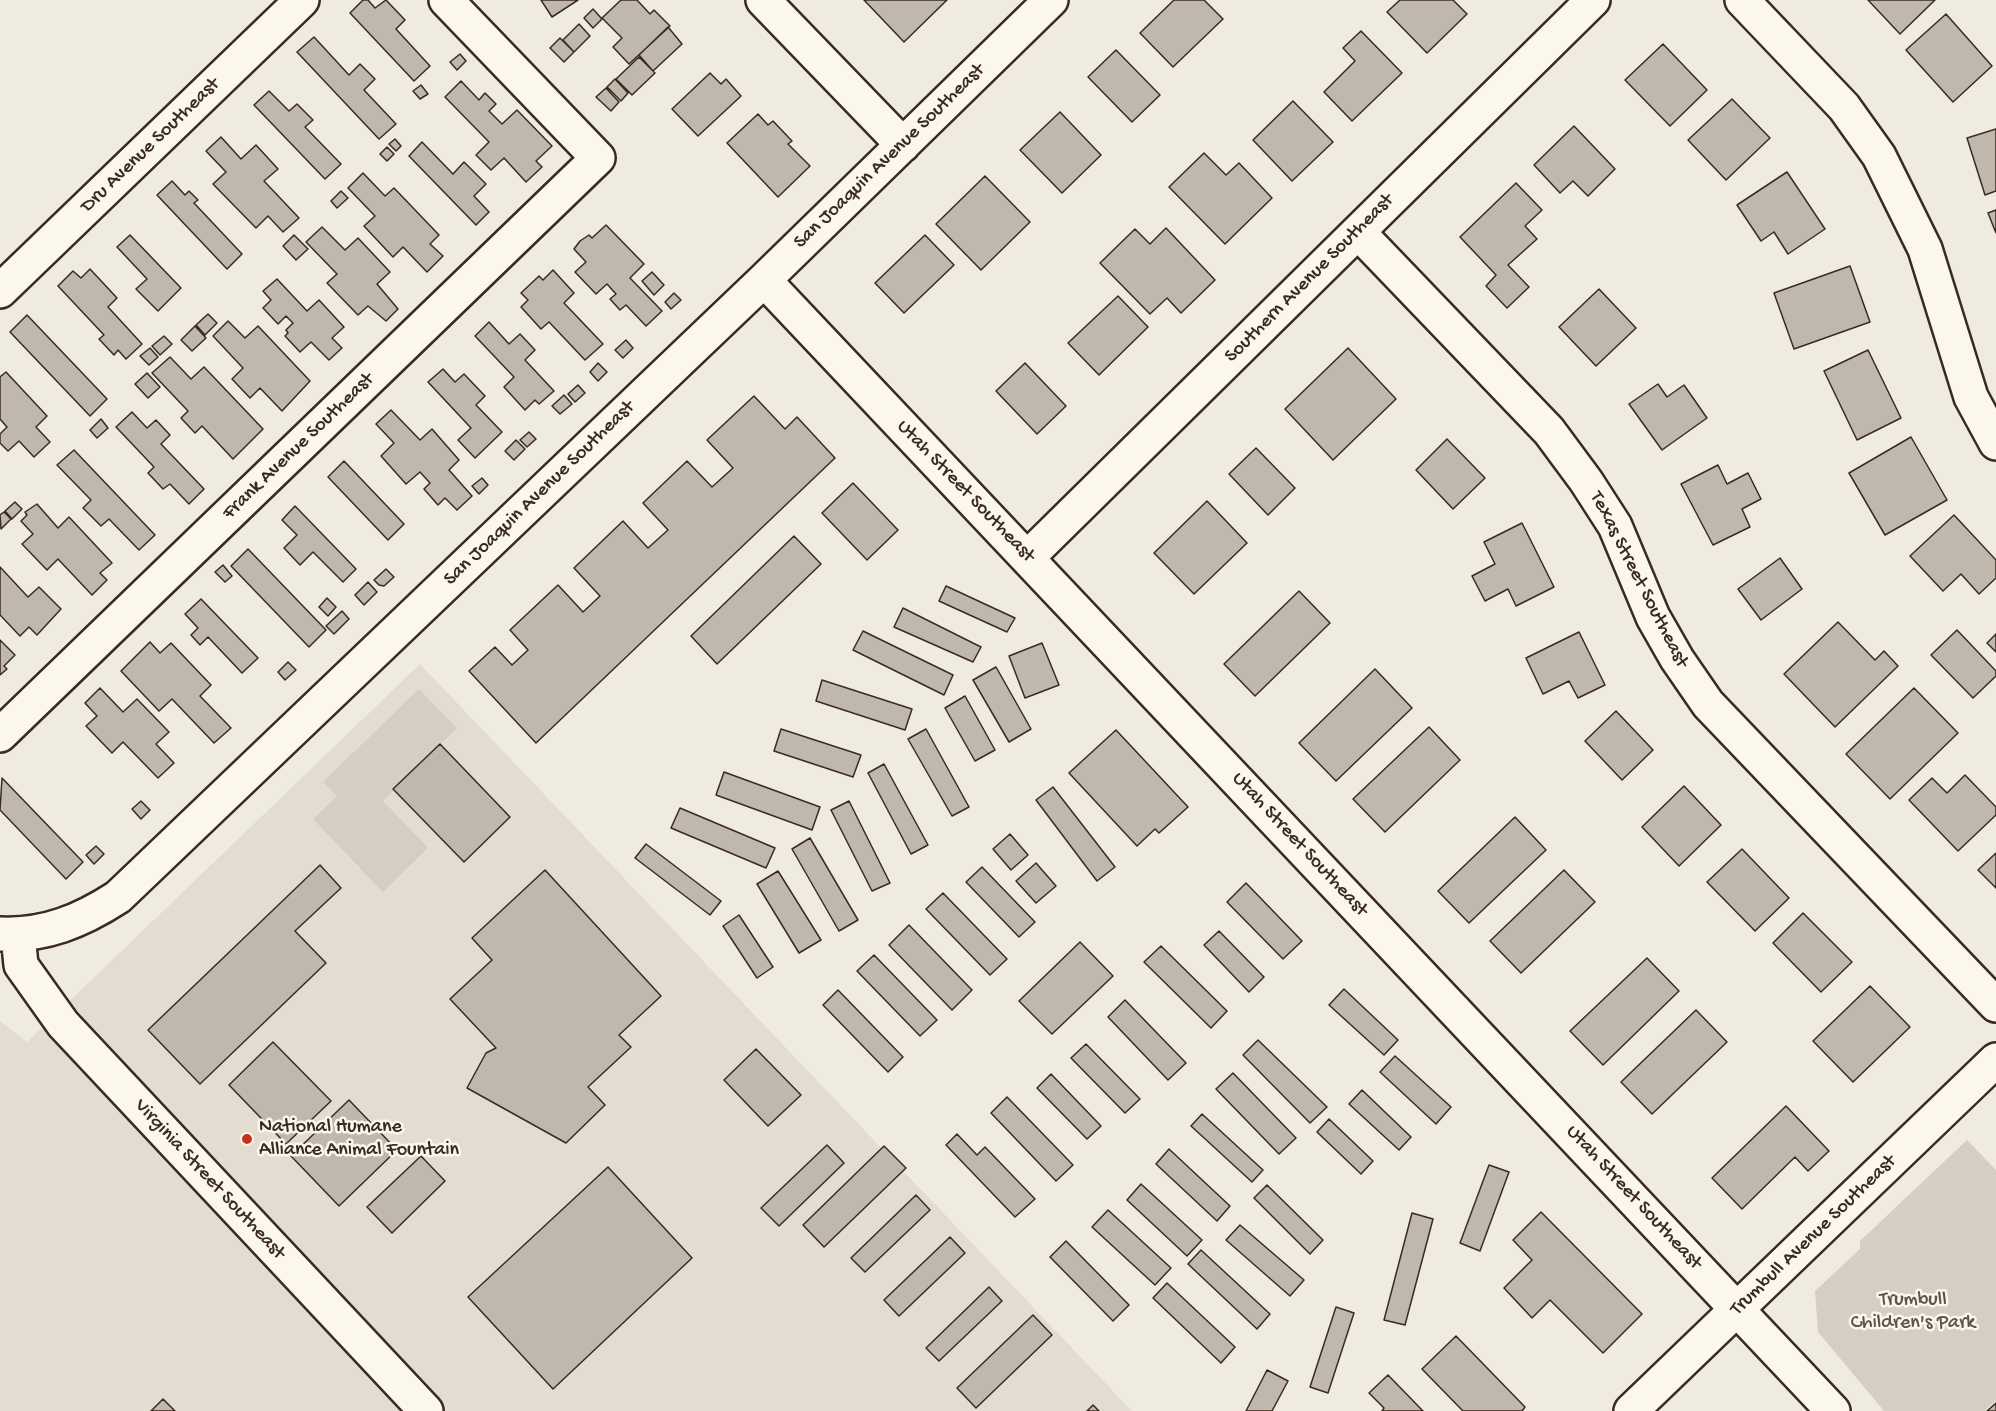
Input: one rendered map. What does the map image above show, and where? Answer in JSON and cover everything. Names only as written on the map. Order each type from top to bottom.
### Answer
[{"type":"street","name":"Dru Avenue Southeast","points":[[0,291],[302,0]]},
{"type":"street","name":"Frank Avenue Southeast","points":[[0,735],[598,159],[446,0]]},
{"type":"street","points":[[763,0],[903,144]]},
{"type":"street","name":"San Joaquin Avenue Southeast","points":[[9,934],[60,928],[88,917],[118,897],[764,280],[1051,0]]},
{"type":"street","name":"Southern Avenue Southeast","points":[[1028,557],[1593,0]]},
{"type":"street","points":[[1742,0],[1844,106],[1879,156],[1925,249],[1971,396],[1996,443]]},
{"type":"street","name":"Texas Street Southeast","points":[[1358,232],[1549,431],[1586,481],[1615,526],[1653,617],[1707,704],[1996,1005]]},
{"type":"street","name":"Utah Street Southeast","points":[[764,280],[1833,1411]]},
{"type":"street","name":"Virginia Street Southeast","points":[[9,934],[21,965],[63,1023],[426,1411]]},
{"type":"street","name":"Trumbull Avenue Southeast","points":[[1631,1411],[1996,1060]]},
{"type":"shaded area","points":[[420,664],[1132,1411],[0,1411],[0,1021],[27,1042]]},
{"type":"green space","points":[[419,689],[457,728],[383,801],[428,848],[383,892],[313,819],[337,796],[323,782]]},
{"type":"green space","name":"Trumbull Children's Park","points":[[1967,1140],[1996,1170],[1996,1400],[1984,1411],[1884,1411],[1818,1332],[1815,1291],[1860,1249],[1860,1241]]},
{"type":"building","points":[[363,0],[368,0],[375,8],[386,0],[405,20],[396,29],[430,66],[414,81],[350,13]]},
{"type":"building","points":[[541,0],[578,0],[552,17]]},
{"type":"building","points":[[621,0],[637,0],[650,14],[654,10],[670,26],[629,64],[613,47],[622,38],[602,18]]},
{"type":"building","points":[[864,0],[947,0],[904,42]]},
{"type":"building","points":[[1174,0],[1204,0],[1223,19],[1173,67],[1140,33]]},
{"type":"building","points":[[1400,0],[1453,0],[1467,14],[1427,53],[1387,12]]},
{"type":"building","points":[[1868,0],[1935,0],[1900,34]]},
{"type":"building","points":[[593,9],[602,19],[593,28],[584,18]]},
{"type":"building","points":[[1946,14],[1992,66],[1953,102],[1906,50]]},
{"type":"building","points":[[579,24],[590,36],[574,52],[563,40]]},
{"type":"building","points":[[668,27],[682,44],[653,71],[639,55]]},
{"type":"building","points":[[1361,31],[1402,73],[1352,121],[1324,92],[1355,61],[1343,48]]},
{"type":"building","points":[[314,37],[349,75],[360,64],[375,79],[364,90],[396,124],[379,139],[297,52]]},
{"type":"building","points":[[560,38],[574,52],[564,62],[550,48]]},
{"type":"building","points":[[1663,44],[1707,90],[1670,126],[1625,80]]},
{"type":"building","points":[[1116,50],[1160,95],[1132,122],[1088,77]]},
{"type":"building","points":[[460,54],[466,61],[457,70],[450,62]]},
{"type":"building","points":[[639,57],[655,73],[632,95],[616,79]]},
{"type":"building","points":[[710,73],[721,84],[726,79],[741,96],[698,136],[672,109]]},
{"type":"building","points":[[615,79],[628,93],[621,101],[607,87]]},
{"type":"building","points":[[461,81],[479,100],[485,93],[496,104],[489,111],[502,124],[517,110],[552,146],[536,161],[542,167],[526,182],[504,158],[491,170],[476,155],[489,142],[445,97]]},
{"type":"building","points":[[421,85],[428,94],[420,99],[413,91]]},
{"type":"building","points":[[606,88],[619,102],[611,111],[596,97]]},
{"type":"building","points":[[269,91],[289,111],[297,104],[313,120],[305,127],[341,164],[325,179],[254,105]]},
{"type":"building","points":[[1732,99],[1770,138],[1726,180],[1688,140]]},
{"type":"building","points":[[1293,101],[1333,142],[1292,181],[1253,140]]},
{"type":"building","points":[[1060,112],[1101,155],[1062,193],[1020,150]]},
{"type":"building","points":[[758,114],[768,125],[773,121],[792,141],[788,144],[810,166],[778,197],[727,143]]},
{"type":"building","points":[[1574,126],[1615,169],[1588,196],[1573,181],[1560,193],[1534,165]]},
{"type":"building","points":[[1996,129],[1996,191],[1985,195],[1967,138]]},
{"type":"building","points":[[221,137],[241,159],[256,145],[278,169],[264,181],[299,218],[283,232],[268,216],[256,228],[213,184],[226,172],[206,151]]},
{"type":"building","points":[[395,139],[401,146],[396,151],[389,144]]},
{"type":"building","points":[[422,142],[453,174],[464,162],[486,184],[474,196],[489,212],[476,225],[409,156]]},
{"type":"building","points":[[387,147],[394,154],[387,161],[380,154]]},
{"type":"building","points":[[1204,153],[1226,175],[1239,163],[1272,198],[1225,244],[1169,187]]},
{"type":"building","points":[[1787,172],[1825,229],[1788,254],[1774,232],[1761,241],[1737,205]]},
{"type":"building","points":[[363,173],[385,196],[394,188],[439,235],[430,244],[443,256],[427,272],[403,247],[393,257],[364,226],[375,216],[348,188]]},
{"type":"building","points":[[985,176],[1030,222],[981,270],[936,224]]},
{"type":"building","points":[[172,181],[185,195],[189,191],[198,200],[194,203],[242,254],[227,269],[157,195]]},
{"type":"building","points":[[1516,183],[1542,210],[1525,226],[1537,239],[1508,265],[1529,287],[1507,308],[1486,286],[1496,275],[1460,237]]},
{"type":"building","points":[[341,191],[348,198],[337,208],[331,201]]},
{"type":"building","points":[[1996,210],[1996,233],[1988,213]]},
{"type":"building","points":[[606,225],[644,264],[630,278],[662,311],[646,326],[626,305],[620,310],[610,299],[616,294],[607,284],[596,294],[575,272],[586,262],[574,249],[580,241],[589,235],[592,238]]},
{"type":"building","points":[[322,227],[345,250],[358,238],[390,272],[377,284],[398,309],[386,321],[368,306],[358,315],[327,283],[337,274],[306,242]]},
{"type":"building","points":[[1166,228],[1215,280],[1181,313],[1167,298],[1150,314],[1100,263],[1135,229],[1150,244]]},
{"type":"building","points":[[130,235],[181,288],[158,311],[136,289],[147,279],[117,247]]},
{"type":"building","points":[[294,235],[308,249],[296,260],[283,246]]},
{"type":"building","points":[[925,235],[954,265],[904,313],[875,283]]},
{"type":"building","points":[[1850,266],[1870,322],[1794,349],[1774,293]]},
{"type":"building","points":[[90,269],[117,298],[108,307],[142,344],[126,359],[118,350],[114,355],[99,339],[104,335],[58,286],[73,271],[81,278]]},
{"type":"building","points":[[553,270],[574,293],[564,303],[603,344],[585,360],[549,322],[541,329],[521,307],[528,300],[521,293],[539,276],[543,280]]},
{"type":"building","points":[[652,272],[664,285],[654,295],[642,281]]},
{"type":"building","points":[[277,279],[307,311],[319,300],[344,327],[332,338],[342,348],[329,360],[311,342],[300,352],[285,336],[288,333],[286,330],[293,323],[286,316],[278,324],[263,308],[271,300],[263,291]]},
{"type":"building","points":[[1599,289],[1636,328],[1596,366],[1559,327]]},
{"type":"building","points":[[674,293],[681,300],[671,309],[665,302]]},
{"type":"building","points":[[1118,296],[1148,327],[1099,375],[1068,343]]},
{"type":"building","points":[[208,314],[217,323],[205,335],[196,325]]},
{"type":"building","points":[[27,315],[107,399],[90,416],[10,332]]},
{"type":"building","points":[[228,321],[245,338],[258,326],[310,381],[282,411],[260,388],[250,398],[232,379],[243,368],[213,336]]},
{"type":"building","points":[[489,322],[509,344],[520,334],[535,350],[525,360],[554,391],[539,404],[535,400],[525,410],[504,387],[514,377],[475,336]]},
{"type":"building","points":[[195,326],[206,338],[192,351],[181,340]]},
{"type":"building","points":[[164,336],[172,344],[160,355],[152,346]]},
{"type":"building","points":[[626,340],[633,348],[623,358],[615,350]]},
{"type":"building","points":[[150,348],[158,357],[149,365],[140,356]]},
{"type":"building","points":[[1348,348],[1396,399],[1333,460],[1285,409]]},
{"type":"building","points":[[1868,350],[1901,418],[1857,440],[1824,371]]},
{"type":"building","points":[[170,357],[191,379],[204,367],[263,429],[233,459],[202,426],[195,433],[181,418],[188,411],[152,373]]},
{"type":"building","points":[[598,363],[607,372],[598,381],[590,372]]},
{"type":"building","points":[[1025,363],[1066,406],[1037,434],[996,391]]},
{"type":"building","points":[[443,369],[455,382],[464,374],[485,396],[476,405],[502,432],[475,458],[458,440],[471,428],[428,382]]},
{"type":"building","points":[[6,372],[47,416],[36,427],[50,442],[34,457],[19,441],[8,451],[0,443],[0,434],[7,427],[0,419],[0,377]]},
{"type":"building","points":[[147,373],[160,387],[148,398],[135,384]]},
{"type":"building","points":[[1658,384],[1667,397],[1684,385],[1707,418],[1662,450],[1629,404]]},
{"type":"building","points":[[578,385],[585,393],[575,402],[568,394]]},
{"type":"building","points":[[564,395],[572,404],[560,414],[552,406]]},
{"type":"building","points":[[754,396],[785,429],[797,417],[835,458],[536,743],[469,671],[495,647],[512,665],[528,650],[510,630],[558,585],[583,612],[600,596],[574,568],[623,521],[648,548],[668,530],[643,503],[687,461],[712,487],[733,468],[707,440]]},
{"type":"building","points":[[391,410],[420,440],[432,429],[459,460],[449,470],[472,496],[457,510],[445,498],[438,505],[424,489],[430,483],[420,472],[406,484],[381,456],[394,443],[376,424]]},
{"type":"building","points":[[132,412],[147,428],[156,420],[170,435],[161,444],[204,489],[189,504],[170,484],[163,489],[148,473],[154,467],[116,427]]},
{"type":"building","points":[[101,419],[108,428],[97,438],[90,430]]},
{"type":"building","points":[[529,432],[536,439],[527,447],[520,440]]},
{"type":"building","points":[[1911,437],[1947,500],[1885,535],[1849,473]]},
{"type":"building","points":[[1447,439],[1485,478],[1453,509],[1416,470]]},
{"type":"building","points":[[516,440],[525,449],[514,460],[505,451]]},
{"type":"building","points":[[1256,448],[1295,488],[1268,515],[1229,474]]},
{"type":"building","points":[[74,450],[155,535],[139,550],[109,519],[101,526],[83,508],[91,500],[57,465]]},
{"type":"building","points":[[344,461],[404,524],[388,540],[328,477]]},
{"type":"building","points":[[1718,465],[1727,484],[1748,473],[1761,499],[1742,509],[1750,527],[1713,545],[1681,484]]},
{"type":"building","points":[[482,478],[488,485],[479,494],[472,486]]},
{"type":"building","points":[[853,483],[898,530],[867,560],[822,513]]},
{"type":"building","points":[[1207,501],[1247,543],[1194,594],[1154,553]]},
{"type":"building","points":[[15,502],[22,509],[12,519],[5,511]]},
{"type":"building","points":[[37,504],[58,528],[69,517],[112,563],[100,573],[107,580],[92,595],[58,559],[47,570],[22,544],[33,534],[21,521],[27,515],[25,512]]},
{"type":"building","points":[[295,506],[356,569],[343,582],[313,552],[300,565],[284,548],[297,535],[282,520]]},
{"type":"building","points":[[4,512],[11,519],[1,529],[0,515]]},
{"type":"building","points":[[1954,515],[1996,560],[1996,578],[1979,594],[1961,574],[1943,591],[1910,556]]},
{"type":"building","points":[[1522,523],[1554,587],[1516,606],[1508,589],[1485,601],[1472,576],[1495,564],[1484,542]]},
{"type":"building","points":[[794,536],[821,564],[717,664],[691,636]]},
{"type":"building","points":[[248,549],[326,630],[309,647],[231,566]]},
{"type":"building","points":[[1780,558],[1802,589],[1761,620],[1738,589]]},
{"type":"building","points":[[223,565],[232,576],[225,582],[215,572]]},
{"type":"building","points":[[0,567],[28,597],[39,587],[61,609],[37,635],[29,627],[20,636],[0,615]]},
{"type":"building","points":[[386,569],[394,577],[384,586],[379,585],[374,580]]},
{"type":"building","points":[[368,582],[377,592],[364,605],[355,595]]},
{"type":"building","points":[[946,586],[1015,618],[1007,632],[939,601]]},
{"type":"building","points":[[1299,591],[1330,623],[1255,696],[1224,664]]},
{"type":"building","points":[[327,598],[336,607],[328,616],[319,607]]},
{"type":"building","points":[[201,599],[258,658],[242,673],[208,637],[200,645],[191,635],[198,628],[185,614]]},
{"type":"building","points":[[903,608],[981,647],[973,662],[894,627]]},
{"type":"building","points":[[342,611],[349,619],[334,634],[326,626]]},
{"type":"building","points":[[1838,622],[1875,660],[1884,651],[1898,666],[1835,727],[1784,674]]},
{"type":"building","points":[[1957,630],[1996,671],[1996,676],[1973,698],[1931,655]]},
{"type":"building","points":[[863,631],[953,675],[944,695],[853,650]]},
{"type":"building","points":[[1579,632],[1605,685],[1578,698],[1569,681],[1543,694],[1526,658]]},
{"type":"building","points":[[1996,634],[1996,652],[1987,643]]},
{"type":"building","points":[[0,640],[15,655],[4,666],[7,669],[0,675]]},
{"type":"building","points":[[150,642],[160,653],[171,643],[211,685],[200,696],[231,728],[214,743],[172,699],[159,711],[121,671]]},
{"type":"building","points":[[1042,643],[1059,685],[1025,698],[1009,656]]},
{"type":"building","points":[[288,662],[296,670],[285,680],[278,672]]},
{"type":"building","points":[[996,667],[1031,729],[1009,742],[973,680]]},
{"type":"building","points":[[1375,669],[1412,708],[1336,781],[1299,743]]},
{"type":"building","points":[[822,680],[912,709],[905,730],[816,701]]},
{"type":"building","points":[[100,688],[123,712],[137,699],[169,732],[156,744],[174,763],[158,778],[123,742],[112,753],[86,726],[97,716],[85,703]]},
{"type":"building","points":[[1914,688],[1958,733],[1890,799],[1846,754]]},
{"type":"building","points":[[965,696],[995,750],[975,761],[945,708]]},
{"type":"building","points":[[1616,711],[1653,750],[1622,780],[1585,741]]},
{"type":"building","points":[[1429,727],[1460,760],[1385,832],[1353,799]]},
{"type":"building","points":[[781,729],[861,755],[853,777],[774,751]]},
{"type":"building","points":[[926,729],[969,807],[952,816],[908,739]]},
{"type":"building","points":[[1116,730],[1188,807],[1159,833],[1155,829],[1137,846],[1069,773]]},
{"type":"building","points":[[440,744],[510,817],[464,862],[393,789]]},
{"type":"building","points":[[884,764],[928,845],[911,854],[868,773]]},
{"type":"building","points":[[724,772],[820,807],[812,830],[716,795]]},
{"type":"building","points":[[1965,775],[1996,807],[1996,815],[1958,851],[1909,800],[1932,778],[1947,793]]},
{"type":"building","points":[[2,778],[83,862],[66,879],[0,810]]},
{"type":"building","points":[[1684,786],[1721,825],[1679,866],[1642,827]]},
{"type":"building","points":[[1053,787],[1115,867],[1097,881],[1036,800]]},
{"type":"building","points":[[141,801],[150,810],[141,819],[132,809]]},
{"type":"building","points":[[849,801],[890,883],[872,891],[831,810]]},
{"type":"building","points":[[680,808],[775,848],[766,868],[671,828]]},
{"type":"building","points":[[1515,817],[1546,850],[1469,923],[1438,891]]},
{"type":"building","points":[[1010,834],[1028,855],[1011,870],[993,849]]},
{"type":"building","points":[[810,838],[858,920],[839,931],[792,849]]},
{"type":"building","points":[[646,844],[721,901],[710,915],[635,858]]},
{"type":"building","points":[[96,846],[104,854],[94,864],[86,855]]},
{"type":"building","points":[[1742,849],[1789,898],[1755,931],[1707,882]]},
{"type":"building","points":[[1996,853],[1996,888],[1978,870]]},
{"type":"building","points":[[1036,863],[1056,886],[1036,903],[1016,881]]},
{"type":"building","points":[[320,865],[341,888],[295,931],[326,963],[200,1084],[148,1030]]},
{"type":"building","points":[[982,867],[1035,922],[1019,937],[966,882]]},
{"type":"building","points":[[545,870],[661,996],[619,1035],[631,1047],[588,1087],[605,1105],[566,1143],[467,1088],[486,1053],[496,1048],[450,999],[492,960],[472,938]]},
{"type":"building","points":[[1564,870],[1595,902],[1521,973],[1490,941]]},
{"type":"building","points":[[778,871],[821,940],[799,953],[757,884]]},
{"type":"building","points":[[1246,883],[1302,941],[1283,959],[1227,902]]},
{"type":"building","points":[[943,893],[1007,959],[990,975],[926,909]]},
{"type":"building","points":[[1803,913],[1852,962],[1821,992],[1773,943]]},
{"type":"building","points":[[739,915],[773,967],[757,978],[723,926]]},
{"type":"building","points":[[909,925],[972,990],[952,1010],[889,945]]},
{"type":"building","points":[[1219,931],[1264,977],[1249,992],[1204,945]]},
{"type":"building","points":[[1080,942],[1113,976],[1052,1034],[1019,1001]]},
{"type":"building","points":[[1161,946],[1227,1011],[1211,1028],[1144,962]]},
{"type":"building","points":[[874,955],[937,1020],[920,1036],[857,971]]},
{"type":"building","points":[[1647,958],[1679,991],[1603,1065],[1570,1031]]},
{"type":"building","points":[[1870,986],[1910,1027],[1853,1082],[1813,1041]]},
{"type":"building","points":[[1344,989],[1398,1040],[1384,1055],[1329,1005]]},
{"type":"building","points":[[838,990],[903,1057],[888,1072],[823,1005]]},
{"type":"building","points":[[1125,1000],[1186,1063],[1168,1080],[1108,1017]]},
{"type":"building","points":[[1696,1010],[1727,1042],[1652,1114],[1621,1082]]},
{"type":"building","points":[[1258,1040],[1327,1107],[1310,1123],[1243,1055]]},
{"type":"building","points":[[273,1042],[331,1101],[286,1144],[229,1085]]},
{"type":"building","points":[[1086,1044],[1140,1099],[1125,1113],[1071,1058]]},
{"type":"building","points":[[756,1049],[801,1095],[768,1126],[724,1080]]},
{"type":"building","points":[[1395,1056],[1451,1107],[1436,1124],[1380,1072]]},
{"type":"building","points":[[1233,1073],[1296,1138],[1279,1154],[1216,1089]]},
{"type":"building","points":[[1051,1074],[1101,1126],[1087,1139],[1037,1088]]},
{"type":"building","points":[[1362,1090],[1411,1137],[1399,1150],[1349,1104]]},
{"type":"building","points":[[1007,1097],[1073,1165],[1056,1181],[991,1113]]},
{"type":"building","points":[[349,1100],[397,1150],[339,1206],[291,1156]]},
{"type":"building","points":[[1786,1106],[1829,1151],[1808,1171],[1795,1157],[1742,1209],[1712,1178]]},
{"type":"building","points":[[1202,1114],[1263,1170],[1252,1182],[1191,1126]]},
{"type":"building","points":[[1329,1119],[1373,1161],[1361,1174],[1317,1132]]},
{"type":"building","points":[[957,1134],[977,1155],[985,1147],[1035,1199],[1015,1217],[946,1145]]},
{"type":"building","points":[[827,1145],[844,1163],[779,1226],[761,1208]]},
{"type":"building","points":[[884,1146],[906,1168],[824,1247],[803,1225]]},
{"type":"building","points":[[1169,1149],[1230,1206],[1217,1221],[1156,1164]]},
{"type":"building","points":[[421,1156],[445,1181],[392,1233],[367,1207]]},
{"type":"building","points":[[1489,1165],[1509,1172],[1480,1251],[1460,1243]]},
{"type":"building","points":[[608,1167],[692,1258],[553,1389],[468,1297]]},
{"type":"building","points":[[1141,1184],[1202,1240],[1187,1256],[1127,1200]]},
{"type":"building","points":[[1267,1185],[1323,1240],[1310,1254],[1254,1198]]},
{"type":"building","points":[[916,1195],[930,1210],[865,1272],[851,1258]]},
{"type":"building","points":[[1108,1210],[1171,1268],[1155,1285],[1092,1227]]},
{"type":"building","points":[[1541,1212],[1642,1314],[1603,1353],[1550,1300],[1532,1318],[1504,1288],[1532,1260],[1513,1240]]},
{"type":"building","points":[[1412,1213],[1433,1219],[1405,1325],[1384,1320]]},
{"type":"building","points":[[1240,1225],[1304,1280],[1290,1296],[1226,1240]]},
{"type":"building","points":[[950,1237],[965,1253],[899,1316],[884,1300]]},
{"type":"building","points":[[1066,1241],[1129,1305],[1113,1321],[1050,1257]]},
{"type":"building","points":[[1201,1250],[1270,1314],[1257,1329],[1188,1264]]},
{"type":"building","points":[[1167,1283],[1235,1347],[1221,1363],[1153,1298]]},
{"type":"building","points":[[989,1287],[1002,1301],[939,1361],[926,1348]]},
{"type":"building","points":[[1336,1307],[1354,1313],[1328,1393],[1310,1387]]},
{"type":"building","points":[[1033,1315],[1052,1335],[976,1408],[957,1388]]},
{"type":"building","points":[[1456,1336],[1525,1407],[1522,1411],[1463,1411],[1422,1369]]},
{"type":"building","points":[[1267,1370],[1288,1381],[1272,1411],[1246,1411]]},
{"type":"building","points":[[1388,1375],[1423,1411],[1382,1411],[1384,1408],[1369,1393]]},
{"type":"building","points":[[163,1399],[175,1411],[151,1411]]},
{"type":"building","points":[[1996,1403],[1996,1411],[1987,1411]]},
{"type":"building","points":[[1093,1405],[1099,1411],[1087,1411]]},
{"type":"place","name":"National Humane Alliance Animal Fountain","points":[[247,1139]]}]
